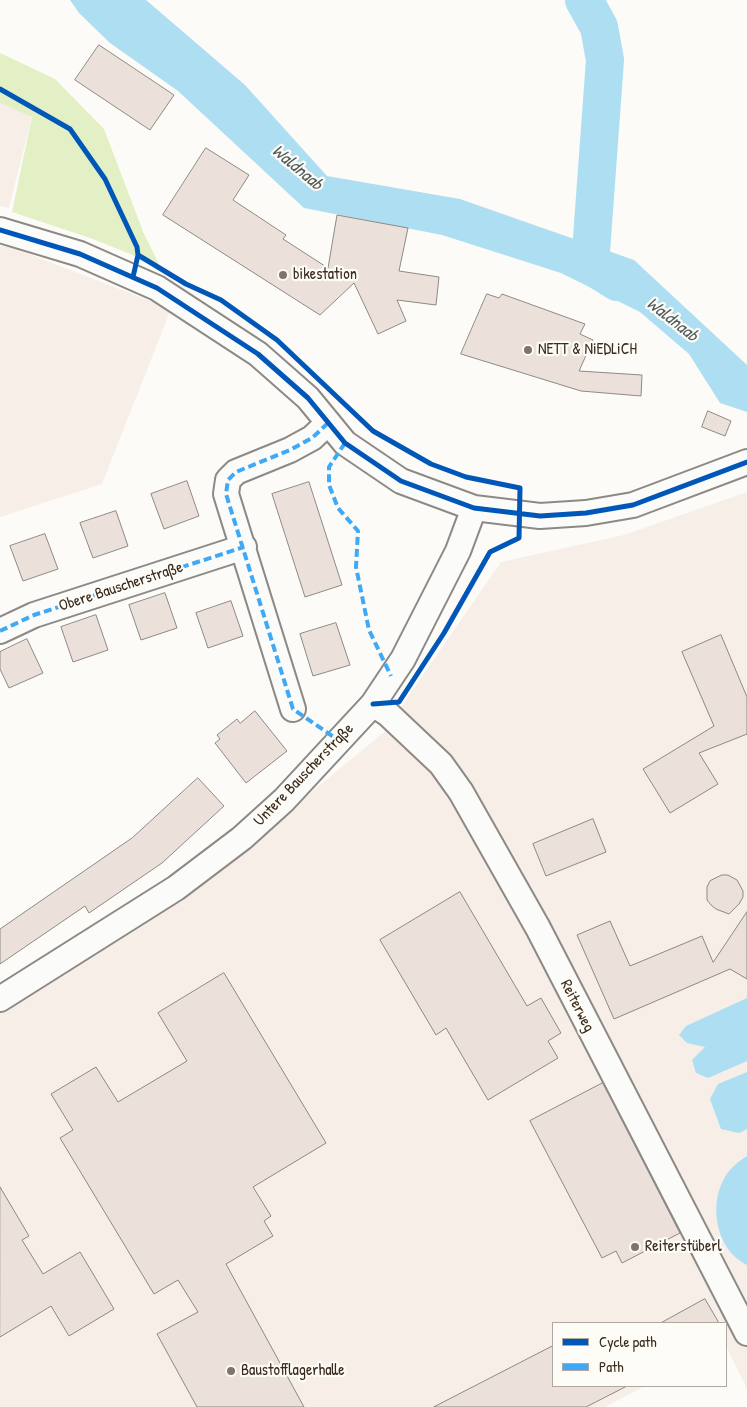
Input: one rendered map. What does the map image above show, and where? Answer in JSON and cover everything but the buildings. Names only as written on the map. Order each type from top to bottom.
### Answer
[{"type":"street","points":[[0,230],[80,254],[157,288],[258,354],[308,398],[345,443],[401,481],[474,508],[540,516],[633,505],[747,462]]},
{"type":"street","points":[[293,709],[226,494],[228,480],[236,472],[290,450],[312,438],[328,423]]},
{"type":"street","name":"Untere Bauscherstraße","points":[[0,999],[176,888],[242,838],[284,800],[373,704],[403,659],[458,551],[474,508]]},
{"type":"street","name":"Obere Bauscherstraße","points":[[0,631],[34,615],[244,547]]},
{"type":"street","name":"Reiterweg","points":[[373,704],[388,714],[441,764],[461,792],[538,928],[747,1333]]},
{"type":"shaded area","points":[[0,103],[32,116],[9,208],[0,206]]},
{"type":"shaded area","points":[[0,246],[11,247],[171,309],[102,484],[0,517]]},
{"type":"shaded area","points":[[747,492],[747,1389],[727,1348],[727,1322],[552,1322],[552,1387],[643,1387],[605,1407],[0,1407],[0,1012],[194,889],[383,733],[501,562],[624,535]]},
{"type":"green space","points":[[0,53],[55,79],[104,129],[144,234],[160,266],[93,239],[12,212],[32,117],[0,103]]},
{"type":"water","points":[[70,0],[146,0],[245,85],[327,176],[460,199],[634,260],[747,365],[747,412],[720,403],[689,354],[640,312],[561,273],[442,235],[304,208],[178,91],[110,43],[79,13]]},
{"type":"water","points":[[747,998],[747,1061],[708,1078],[696,1073],[692,1060],[705,1047],[687,1043],[679,1035],[686,1026]]},
{"type":"water","points":[[747,1072],[747,1129],[739,1133],[721,1129],[710,1099],[718,1084]]},
{"type":"water","points":[[747,1156],[747,1265],[736,1258],[728,1249],[718,1226],[716,1213],[720,1188],[725,1177],[734,1165]]},
{"type":"waterway","name":"Waldnaab","points":[[584,0],[599,27],[605,60],[590,265],[617,282]]},
{"type":"marked path","points":[[328,423],[312,438],[290,450],[236,472],[228,480],[226,494],[293,709],[338,740]]},
{"type":"marked path","points":[[345,443],[329,467],[329,485],[338,508],[358,531],[356,567],[369,630],[391,676]]},
{"type":"marked path","points":[[0,631],[34,615],[244,547]]},
{"type":"cycle path","points":[[0,89],[70,129],[105,179],[137,247],[138,255],[133,277]]},
{"type":"cycle path","points":[[0,230],[80,254],[157,288],[258,354],[308,398],[345,443],[401,481],[474,508],[540,516],[586,513],[633,505],[747,462]]},
{"type":"cycle path","points":[[138,255],[186,284],[221,300],[277,340],[373,431],[431,464],[466,477],[520,488],[519,538],[490,552],[444,633],[399,702],[373,704]]},
{"type":"place","name":"bikestation","points":[[283,275]]},
{"type":"place","name":"NETT & NiEDLiCH","points":[[528,350]]},
{"type":"place","name":"Reiterstüberl","points":[[635,1247]]},
{"type":"place","name":"Baustofflagerhalle","points":[[231,1371]]}]
